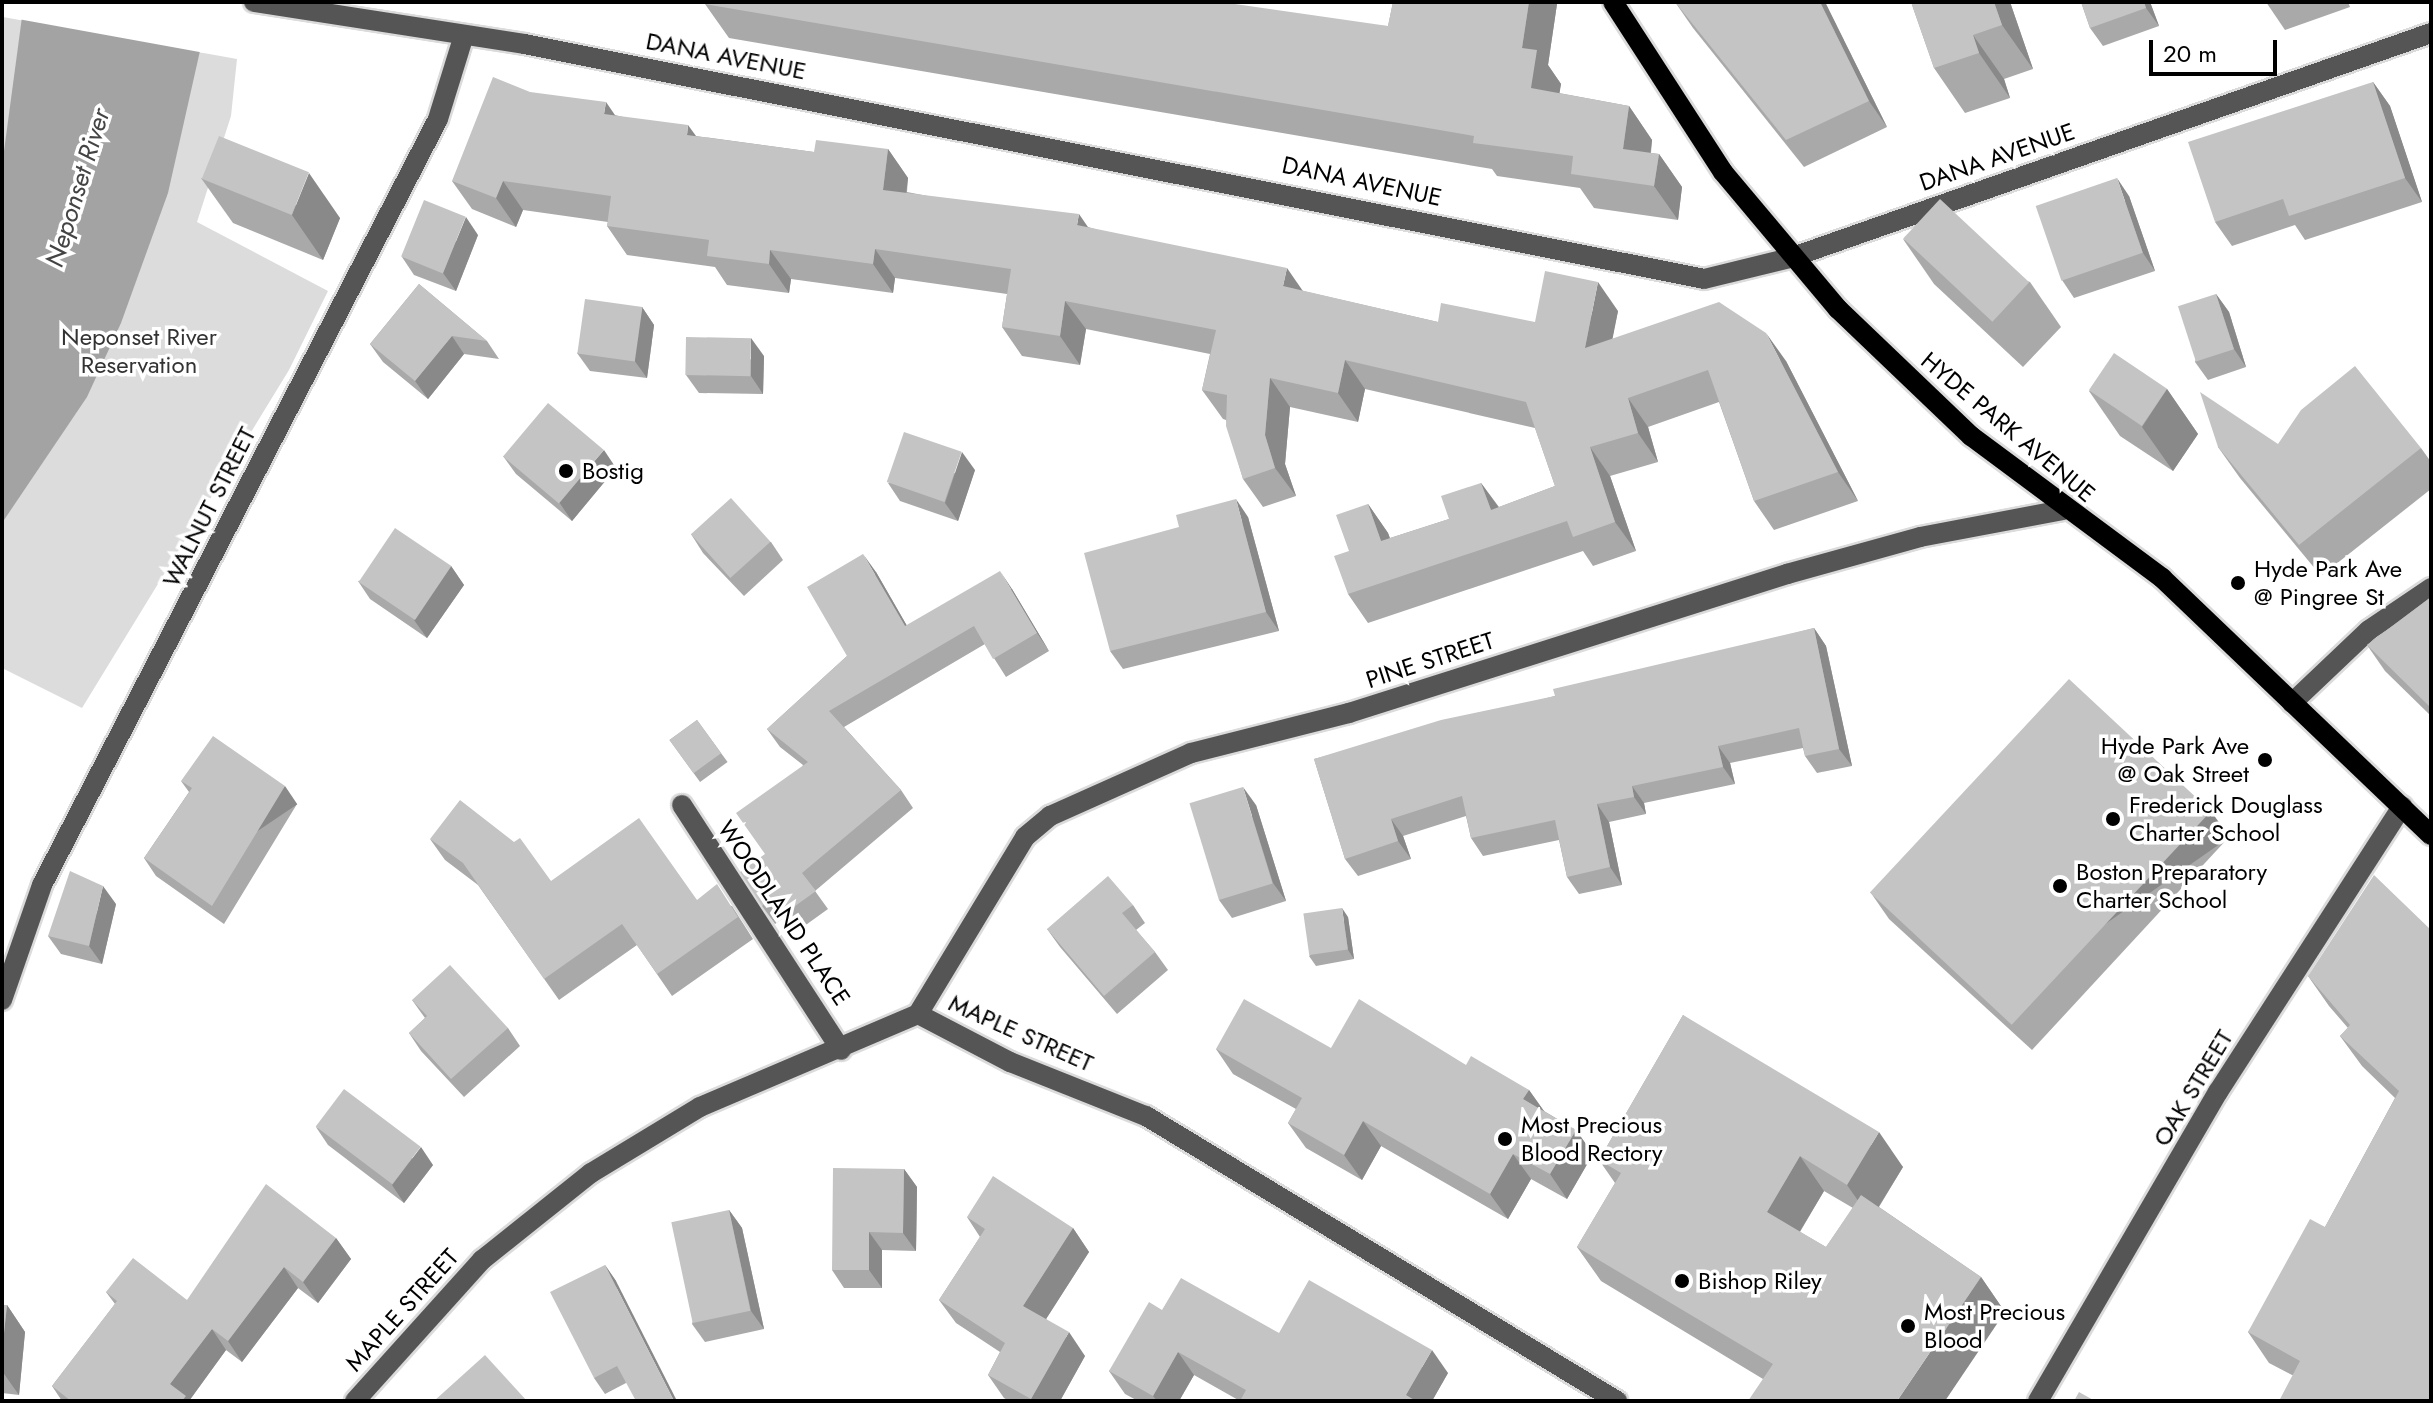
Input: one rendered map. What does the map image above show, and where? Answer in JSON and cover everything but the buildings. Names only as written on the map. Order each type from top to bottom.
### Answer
[{"type":"main road","name":"HYDE PARK AVENUE","points":[[1613,2],[1723,172],[1790,258],[1971,436],[2063,510],[2162,578],[2431,835]]},
{"type":"street","name":"DANA AVENUE","points":[[259,3],[1170,167],[1704,279],[1790,258],[2429,39]]},
{"type":"street","name":"WALNUT STREET","points":[[2,1000],[42,885],[438,119],[463,38]]},
{"type":"street","name":"PINE STREET","points":[[918,1014],[1025,837],[1050,816],[1191,753],[1349,713],[1802,569],[1920,537],[2063,510]]},
{"type":"street","points":[[2292,703],[2369,630],[2431,588]]},
{"type":"street","name":"WOODLAND PLACE","points":[[682,805],[841,1050]]},
{"type":"street","name":"OAK STREET","points":[[2038,1401],[2218,1092],[2402,806]]},
{"type":"street","name":"MAPLE STREET","points":[[355,1401],[482,1260],[591,1173],[700,1107],[841,1050],[918,1014],[1010,1062],[1146,1116],[1617,1401]]},
{"type":"green space","name":"Neponset River Reservation","points":[[3,17],[237,59],[231,116],[197,222],[328,291],[289,370],[82,708],[2,668]]},
{"type":"water","name":"Neponset River","points":[[24,2],[211,2],[168,193],[121,323],[87,397],[2,523],[2,166]]},
{"type":"pier","points":[[20,2],[215,2],[205,53],[18,19]]},
{"type":"place","name":"Bostig","points":[[566,471]]},
{"type":"place","name":"Hyde Park Ave @ Pingree St","points":[[2238,583]]},
{"type":"place","name":"Hyde Park Ave @ Oak Street","points":[[2265,760]]},
{"type":"place","name":"Frederick Douglass Charter School","points":[[2113,819]]},
{"type":"place","name":"Boston Preparatory Charter School","points":[[2060,886]]},
{"type":"place","name":"Most Precious Blood Rectory","points":[[1505,1139]]},
{"type":"place","name":"Bishop Riley","points":[[1682,1281]]},
{"type":"place","name":"Most Precious Blood","points":[[1908,1326]]}]
